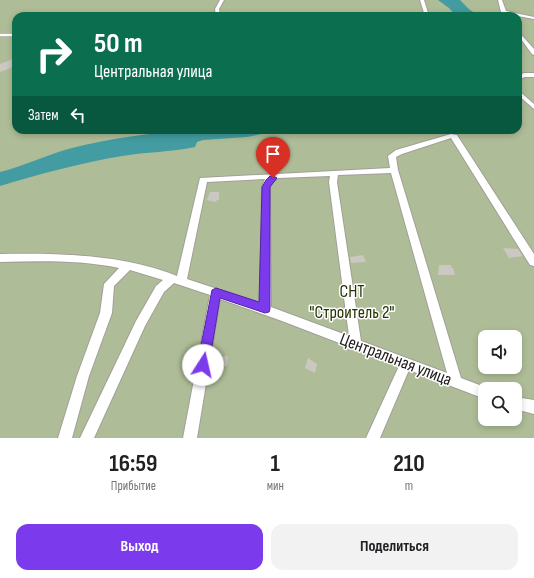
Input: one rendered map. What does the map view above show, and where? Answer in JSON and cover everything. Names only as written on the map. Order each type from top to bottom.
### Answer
[{"type":"street","points":[[217,12],[217,9],[222,0]]},
{"type":"street","points":[[422,0],[426,12]]},
{"type":"street","points":[[500,0],[503,12]]},
{"type":"street","points":[[522,16],[534,18]]},
{"type":"street","points":[[524,21],[534,22]]},
{"type":"street","points":[[522,37],[534,53]]},
{"type":"street","points":[[522,76],[534,75]]},
{"type":"street","points":[[522,96],[534,107]]},
{"type":"street","points":[[456,382],[394,170],[392,156],[399,152],[452,136],[534,262]]},
{"type":"street","points":[[87,438],[140,324],[160,289],[176,279],[203,180],[394,170]]},
{"type":"street","points":[[335,173],[333,182],[356,344]]},
{"type":"street","points":[[265,309],[266,187],[268,182],[279,176]]},
{"type":"street","name":"Центральная улица","points":[[0,258],[63,257],[101,261],[128,266],[176,279],[265,309],[478,390]]},
{"type":"street","points":[[65,438],[83,376],[106,313],[109,284],[128,266]]},
{"type":"street","points":[[190,438],[216,293]]},
{"type":"street","points":[[374,438],[406,363]]},
{"type":"street","points":[[522,404],[534,407]]},
{"type":"lane","points":[[0,35],[12,35]]},
{"type":"green space","name":"СНТ \"Строитель 2\"","points":[[0,0],[534,0],[534,438],[0,438]]},
{"type":"water","points":[[438,0],[460,0],[473,12],[452,12]]},
{"type":"water","points":[[145,134],[262,134],[247,137],[203,140],[197,142],[195,147],[106,159],[60,169],[0,186],[0,172],[87,144]]},
{"type":"building","points":[[12,60],[12,68],[0,72],[0,64]]},
{"type":"building","points":[[210,192],[219,192],[219,200],[216,202],[207,200]]},
{"type":"building","points":[[503,248],[518,249],[523,256],[509,258]]},
{"type":"building","points":[[363,255],[366,262],[351,263],[350,257]]},
{"type":"building","points":[[439,265],[451,265],[455,275],[438,275]]},
{"type":"building","points":[[228,356],[227,366],[217,364],[218,357]]},
{"type":"building","points":[[308,358],[317,364],[315,373],[305,368]]},
{"type":"route","points":[[203,365],[216,293],[265,309],[266,187],[268,182],[273,178]]}]
